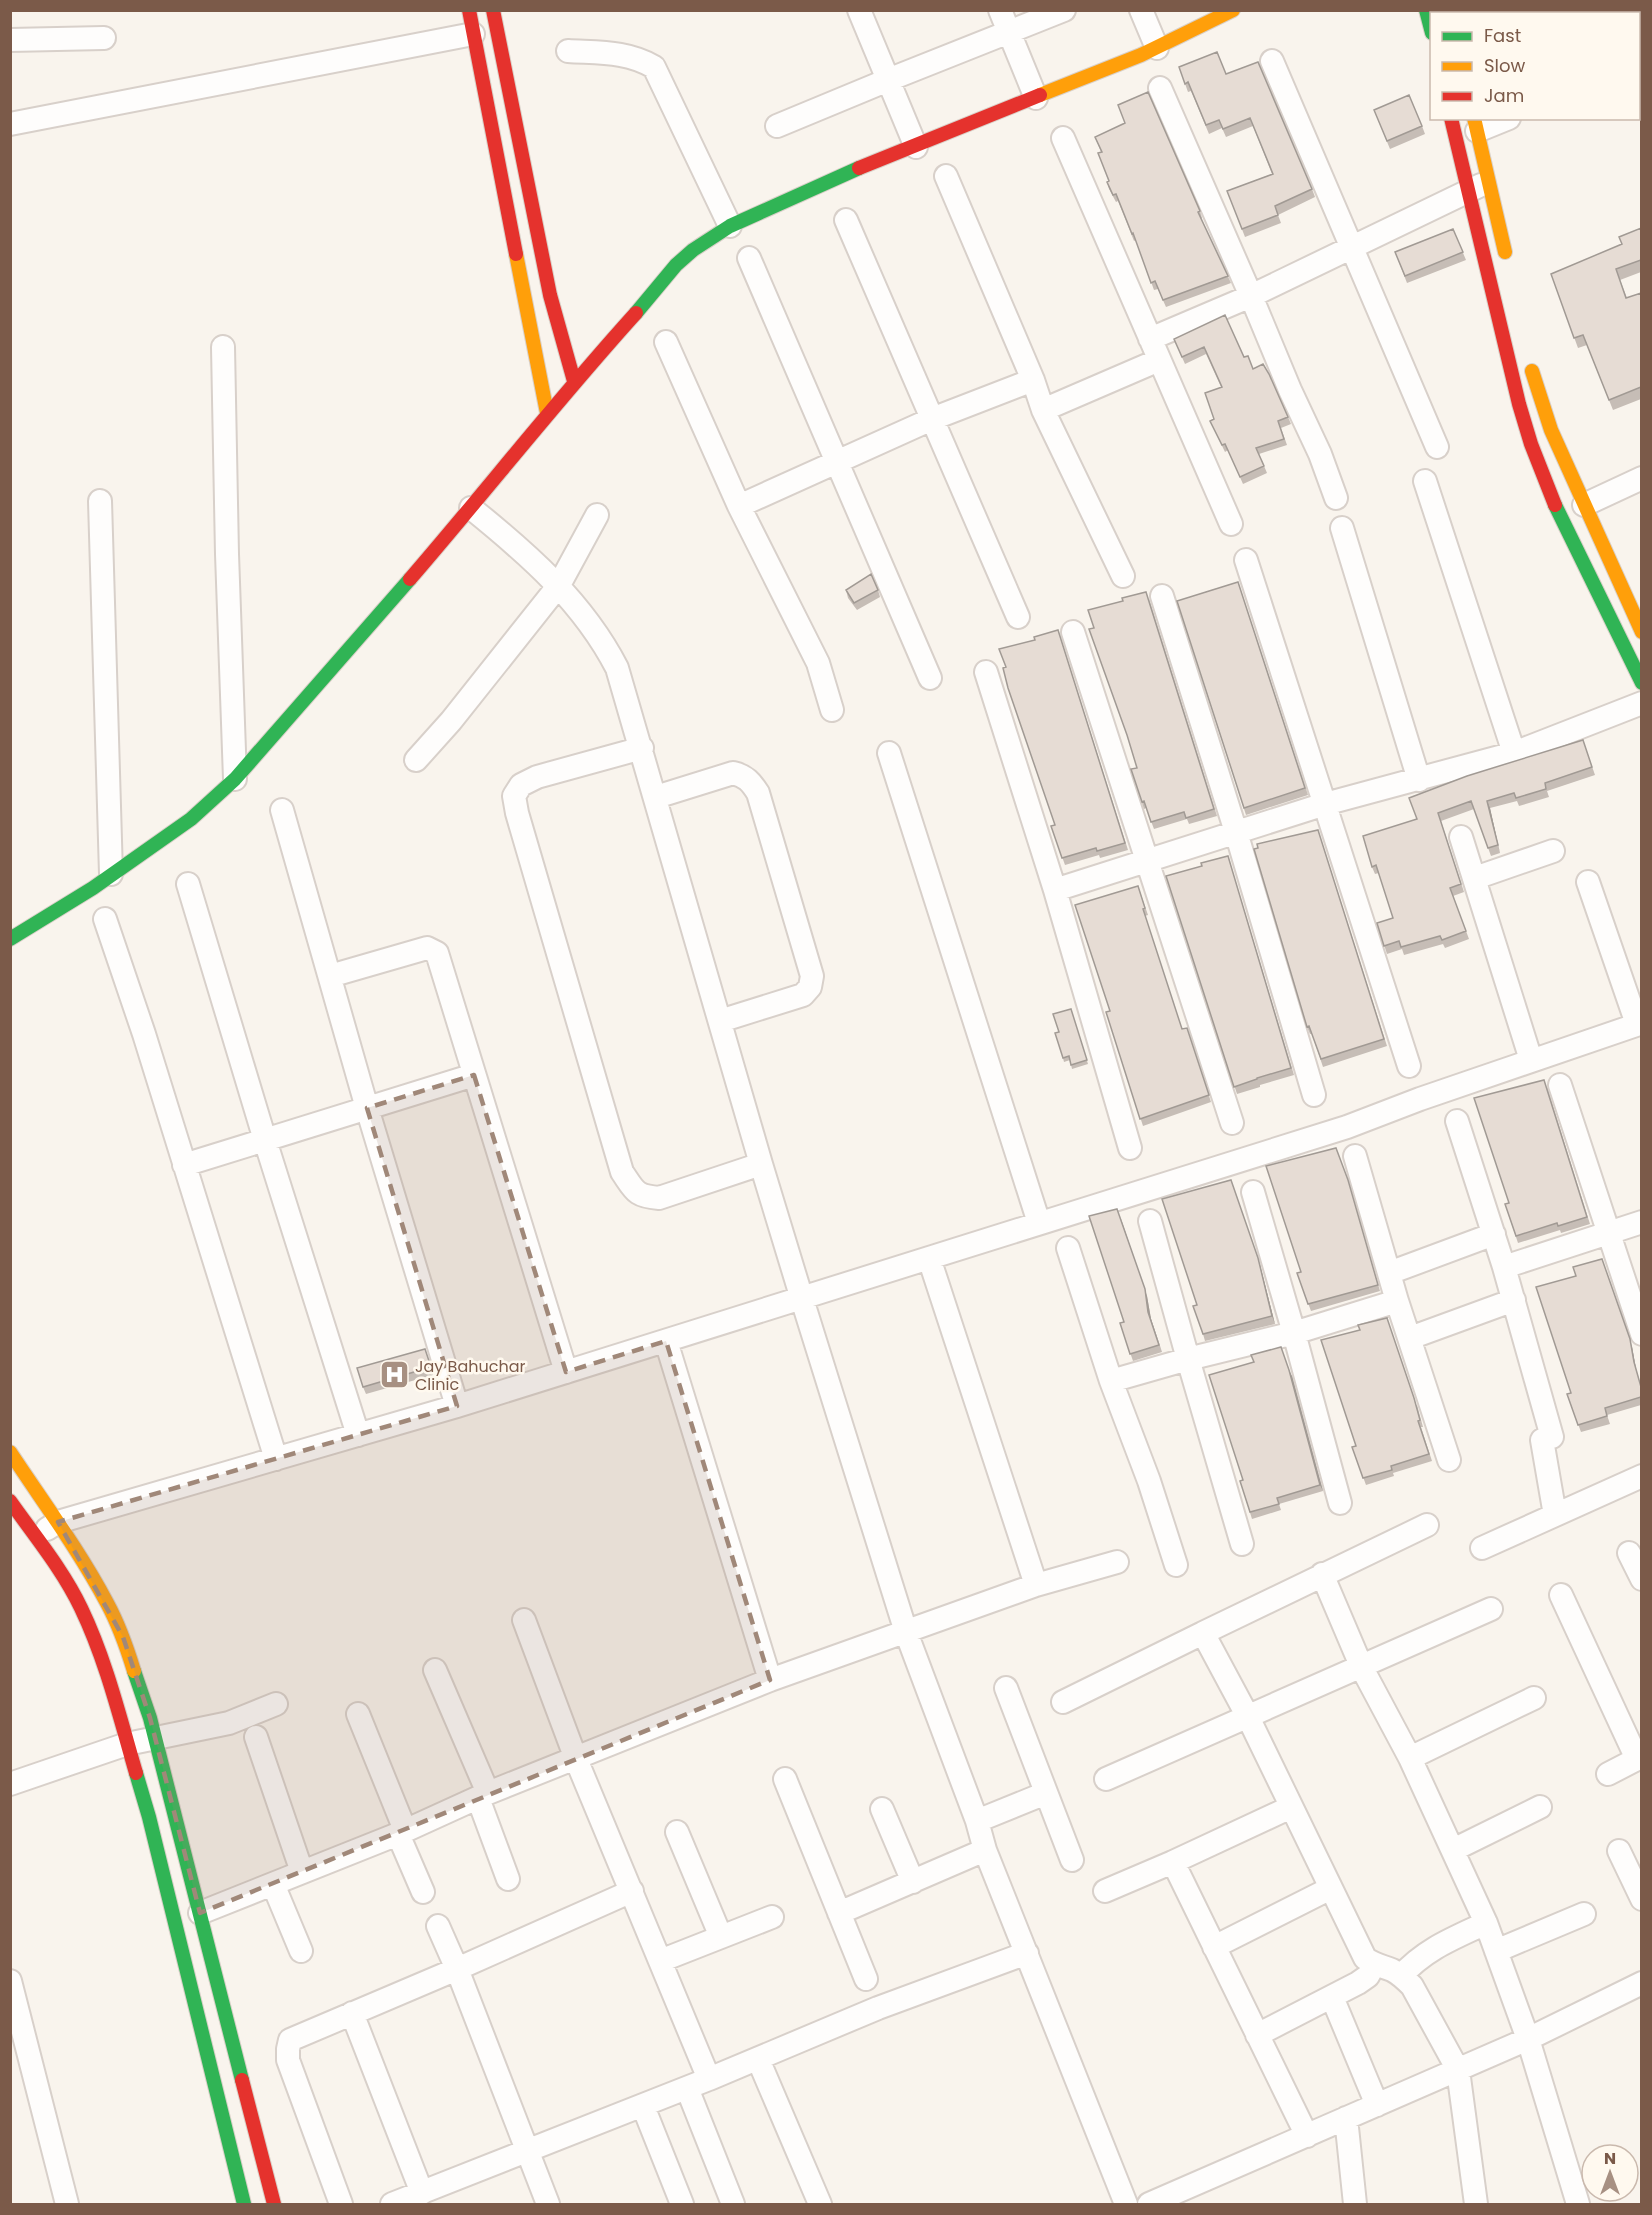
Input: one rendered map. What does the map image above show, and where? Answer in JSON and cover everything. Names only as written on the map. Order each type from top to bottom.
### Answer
[{"type":"street","points":[[469,10],[547,413]]},
{"type":"street","points":[[493,10],[550,295],[574,381]]},
{"type":"street","points":[[859,10],[916,147]]},
{"type":"street","points":[[1000,10],[1036,98]]},
{"type":"street","points":[[777,126],[1064,10]]},
{"type":"street","points":[[1142,10],[1157,48]]},
{"type":"street","points":[[10,939],[93,888],[191,819],[235,779],[471,508],[574,381],[653,294],[676,265],[693,250],[730,226],[834,178],[916,147],[1157,48],[1233,10]]},
{"type":"street","points":[[1426,10],[1430,28]]},
{"type":"street","points":[[10,124],[473,34]]},
{"type":"street","points":[[10,40],[104,38]]},
{"type":"street","points":[[568,51],[619,54],[639,58],[654,67],[730,226]]},
{"type":"street","points":[[1272,61],[1437,447]]},
{"type":"street","points":[[1160,88],[1290,390],[1320,454],[1336,498]]},
{"type":"street","points":[[1451,120],[1519,404],[1532,444],[1563,524],[1641,683]]},
{"type":"street","points":[[1499,120],[1475,125],[1509,271]]},
{"type":"street","points":[[1063,138],[1232,524]]},
{"type":"street","points":[[946,176],[1033,380],[1043,410],[1123,576]]},
{"type":"street","points":[[1150,339],[1251,296],[1468,189],[1489,182]]},
{"type":"street","points":[[846,220],[1018,617]]},
{"type":"street","points":[[749,258],[930,678]]},
{"type":"street","points":[[666,342],[739,506],[818,663],[832,710]]},
{"type":"street","points":[[223,347],[235,779]]},
{"type":"street","points":[[1043,410],[1159,360]]},
{"type":"street","points":[[1530,360],[1551,430],[1641,632]]},
{"type":"street","points":[[739,506],[932,419],[1033,380]]},
{"type":"street","points":[[1584,505],[1641,478]]},
{"type":"street","points":[[1425,481],[1514,753]]},
{"type":"street","points":[[100,501],[111,874]]},
{"type":"street","points":[[471,508],[523,550],[559,585],[605,644],[617,668],[761,1164],[906,1632],[985,1850],[1126,2205]]},
{"type":"street","points":[[416,760],[451,721],[559,585],[597,515]]},
{"type":"street","points":[[1342,528],[1419,780]]},
{"type":"street","points":[[1246,560],[1409,1066]]},
{"type":"street","points":[[1162,596],[1236,832],[1314,1095]]},
{"type":"street","points":[[1073,632],[1232,1123]]},
{"type":"street","points":[[986,672],[1055,890],[1130,1148]]},
{"type":"street","points":[[1055,890],[1325,804],[1514,753],[1641,703]]},
{"type":"street","points":[[642,748],[537,777],[521,785],[514,796],[520,824],[622,1172],[627,1180],[642,1196],[659,1198],[761,1164]]},
{"type":"street","points":[[889,753],[1039,1224]]},
{"type":"street","points":[[656,797],[733,773],[743,776],[752,783],[758,793],[812,976],[810,987],[803,995],[720,1021]]},
{"type":"street","points":[[282,810],[367,1108],[457,1406]]},
{"type":"street","points":[[1461,837],[1531,1060]]},
{"type":"street","points":[[1475,878],[1553,851]]},
{"type":"street","points":[[35,1536],[58,1522],[457,1406],[1347,1127],[1639,1023],[1588,882]]},
{"type":"street","points":[[188,884],[265,1140],[358,1435]]},
{"type":"street","points":[[105,919],[144,1034],[276,1459]]},
{"type":"street","points":[[330,976],[421,949],[427,948],[436,953],[566,1372]]},
{"type":"street","points":[[184,1165],[474,1075]]},
{"type":"street","points":[[1560,1085],[1641,1334]]},
{"type":"street","points":[[1457,1122],[1514,1300],[1547,1438],[1555,1515]]},
{"type":"street","points":[[1355,1156],[1397,1301],[1449,1460]]},
{"type":"street","points":[[1253,1192],[1340,1503]]},
{"type":"street","points":[[1150,1221],[1242,1544]]},
{"type":"street","points":[[1504,1267],[1641,1222]]},
{"type":"street","points":[[1389,1273],[1494,1234]]},
{"type":"street","points":[[1068,1248],[1111,1381],[1149,1481],[1176,1565]]},
{"type":"street","points":[[929,1258],[1036,1585]]},
{"type":"street","points":[[1410,1338],[1514,1300]]},
{"type":"street","points":[[1111,1381],[1294,1333],[1397,1301]]},
{"type":"street","points":[[666,1341],[770,1680]]},
{"type":"street","points":[[10,1452],[88,1569],[119,1629],[155,1737],[274,2205]]},
{"type":"street","points":[[1482,1548],[1641,1476]]},
{"type":"street","points":[[10,1501],[82,1609],[106,1673],[149,1818],[244,2205]]},
{"type":"street","points":[[1063,1702],[1322,1574],[1427,1525]]},
{"type":"street","points":[[1629,1553],[1641,1579]]},
{"type":"street","points":[[200,1913],[770,1680],[1036,1585],[1117,1562]]},
{"type":"street","points":[[1322,1574],[1362,1668],[1410,1758],[1485,1923],[1528,2039],[1578,2205]]},
{"type":"street","points":[[1561,1595],[1639,1758],[1608,1774]]},
{"type":"street","points":[[1106,1779],[1362,1668],[1491,1609]]},
{"type":"street","points":[[524,1620],[576,1759],[709,2079]]},
{"type":"street","points":[[1203,1633],[1248,1718],[1365,1958],[1374,1965],[1391,1970],[1412,1986],[1458,2070],[1476,2205]]},
{"type":"street","points":[[435,1670],[483,1796],[508,1879]]},
{"type":"street","points":[[1006,1688],[1072,1860]]},
{"type":"street","points":[[1410,1758],[1534,1698]]},
{"type":"street","points":[[10,1784],[127,1744],[229,1723],[276,1704]]},
{"type":"street","points":[[358,1714],[423,1892]]},
{"type":"street","points":[[256,1737],[302,1872]]},
{"type":"street","points":[[785,1779],[866,1979]]},
{"type":"street","points":[[976,1821],[1046,1793]]},
{"type":"street","points":[[1105,1891],[1291,1807]]},
{"type":"street","points":[[1453,1850],[1540,1807]]},
{"type":"street","points":[[882,1809],[913,1882]]},
{"type":"street","points":[[677,1832],[721,1937]]},
{"type":"street","points":[[839,1913],[985,1850]]},
{"type":"street","points":[[1619,1851],[1641,1899]]},
{"type":"street","points":[[1173,1862],[1307,2136]]},
{"type":"street","points":[[273,1884],[301,1951]]},
{"type":"street","points":[[1214,1947],[1331,1888]]},
{"type":"street","points":[[341,2205],[288,2060],[290,2040],[458,1969],[632,1891]]},
{"type":"street","points":[[1496,1951],[1584,1914]]},
{"type":"street","points":[[660,1961],[772,1917]]},
{"type":"street","points":[[1401,1976],[1415,1960],[1436,1946],[1485,1923]]},
{"type":"street","points":[[438,1926],[458,1969],[548,2205]]},
{"type":"street","points":[[392,2205],[643,2106],[878,2008],[1027,1953]]},
{"type":"street","points":[[1257,2035],[1368,1976],[1374,1965]]},
{"type":"street","points":[[10,1981],[16,2026],[67,2205]]},
{"type":"street","points":[[1149,2205],[1528,2039],[1641,1983]]},
{"type":"street","points":[[1332,1997],[1377,2105]]},
{"type":"street","points":[[352,2013],[422,2193]]},
{"type":"street","points":[[758,2059],[820,2205]]},
{"type":"street","points":[[687,2088],[733,2205]]},
{"type":"street","points":[[643,2106],[682,2205]]},
{"type":"street","points":[[1346,2118],[1355,2205]]},
{"type":"highlighted area","points":[[474,1075],[566,1372],[666,1341],[770,1680],[200,1913],[150,1718],[123,1637],[58,1522],[457,1406],[367,1108]]},
{"type":"building","points":[[1505,10],[1523,10],[1524,12],[1506,12]]},
{"type":"building","points":[[1566,10],[1625,10],[1621,12],[1567,12]]},
{"type":"building","points":[[1625,10],[1641,10],[1641,17],[1640,12],[1626,12]]},
{"type":"building","points":[[1217,52],[1226,74],[1258,62],[1312,189],[1275,206],[1278,215],[1242,229],[1227,191],[1273,174],[1250,118],[1223,129],[1219,120],[1206,125],[1188,82],[1185,84],[1179,67]]},
{"type":"building","points":[[1148,92],[1200,211],[1198,212],[1228,276],[1163,300],[1155,281],[1151,283],[1133,233],[1116,194],[1113,195],[1107,182],[1109,181],[1098,153],[1102,152],[1095,137],[1125,123],[1118,105]]},
{"type":"building","points":[[1409,95],[1422,126],[1387,141],[1374,110]]},
{"type":"building","points":[[1641,228],[1641,260],[1616,269],[1626,298],[1641,293],[1641,387],[1609,400],[1583,335],[1574,338],[1551,274],[1622,244],[1619,237]]},
{"type":"building","points":[[1453,229],[1463,252],[1405,276],[1395,252]]},
{"type":"building","points":[[1225,315],[1244,357],[1248,356],[1253,369],[1263,364],[1288,417],[1278,421],[1284,439],[1256,448],[1264,466],[1240,477],[1225,444],[1222,445],[1210,421],[1214,419],[1205,393],[1222,387],[1204,347],[1182,357],[1174,339]]},
{"type":"building","points":[[871,574],[878,590],[854,603],[846,590]]},
{"type":"building","points":[[1238,582],[1305,788],[1244,808],[1177,601]]},
{"type":"building","points":[[1146,592],[1214,809],[1186,818],[1184,812],[1151,822],[1131,769],[1137,768],[1127,735],[1089,629],[1094,628],[1088,610]]},
{"type":"building","points":[[1058,630],[1125,843],[1097,851],[1096,848],[1062,858],[1051,826],[1055,825],[1008,688],[1003,668],[1006,667],[999,649],[1035,640],[1034,637]]},
{"type":"building","points":[[1583,740],[1592,767],[1545,783],[1546,789],[1516,798],[1514,793],[1487,801],[1498,845],[1488,848],[1471,801],[1438,813],[1461,884],[1450,888],[1466,931],[1442,940],[1440,936],[1401,947],[1399,941],[1384,946],[1377,923],[1393,918],[1376,865],[1372,867],[1363,836],[1417,819],[1409,798],[1467,776]]},
{"type":"building","points":[[1318,830],[1384,1039],[1321,1059],[1309,1026],[1307,1027],[1254,849],[1258,848],[1257,844]]},
{"type":"building","points":[[1228,856],[1291,1068],[1234,1087],[1166,876]]},
{"type":"building","points":[[1138,886],[1145,908],[1143,909],[1182,1029],[1187,1028],[1209,1095],[1140,1119],[1106,1012],[1110,1011],[1075,905]]},
{"type":"building","points":[[1071,1009],[1087,1060],[1071,1065],[1069,1056],[1063,1058],[1055,1033],[1059,1032],[1053,1014]]},
{"type":"building","points":[[1544,1080],[1587,1217],[1558,1226],[1557,1223],[1516,1236],[1505,1204],[1509,1203],[1474,1098]]},
{"type":"building","points":[[1336,1148],[1348,1180],[1378,1285],[1308,1304],[1297,1273],[1301,1272],[1266,1166]]},
{"type":"building","points":[[1231,1180],[1258,1258],[1272,1316],[1203,1334],[1193,1306],[1197,1305],[1162,1199]]},
{"type":"building","points":[[1117,1209],[1145,1289],[1148,1312],[1159,1345],[1130,1354],[1120,1323],[1124,1322],[1089,1216]]},
{"type":"building","points":[[1602,1259],[1630,1339],[1641,1387],[1641,1397],[1605,1408],[1607,1416],[1578,1425],[1567,1394],[1571,1393],[1536,1287],[1576,1276],[1573,1267]]},
{"type":"building","points":[[1387,1318],[1414,1398],[1420,1420],[1418,1421],[1429,1454],[1391,1466],[1392,1470],[1363,1478],[1352,1447],[1356,1446],[1321,1340],[1360,1330],[1358,1325]]},
{"type":"building","points":[[1281,1347],[1320,1485],[1277,1498],[1279,1504],[1250,1512],[1240,1481],[1243,1480],[1209,1375],[1254,1362],[1251,1355]]},
{"type":"building","points":[[425,1349],[431,1367],[363,1387],[357,1368]]},
{"type":"traffic: fast","points":[[1426,10],[1430,25]]},
{"type":"traffic: fast","points":[[636,313],[676,265],[693,250],[730,226],[859,168]]},
{"type":"traffic: fast","points":[[1555,505],[1642,683]]},
{"type":"traffic: fast","points":[[10,939],[93,888],[191,819],[235,779],[410,579]]},
{"type":"traffic: fast","points":[[134,1671],[150,1718],[242,2080]]},
{"type":"traffic: fast","points":[[136,1773],[149,1817],[244,2204]]},
{"type":"traffic: slow","points":[[1040,95],[1141,55],[1233,10]]},
{"type":"traffic: slow","points":[[1474,120],[1505,252]]},
{"type":"traffic: slow","points":[[516,254],[547,413]]},
{"type":"traffic: slow","points":[[1532,371],[1551,430],[1642,632]]},
{"type":"traffic: slow","points":[[10,1452],[96,1583],[119,1628],[134,1671]]},
{"type":"traffic: jam","points":[[469,10],[516,254]]},
{"type":"traffic: jam","points":[[493,10],[550,295],[574,381]]},
{"type":"traffic: jam","points":[[859,168],[1040,95]]},
{"type":"traffic: jam","points":[[1451,120],[1519,404],[1531,444],[1555,505]]},
{"type":"traffic: jam","points":[[410,579],[578,378],[636,313]]},
{"type":"traffic: jam","points":[[10,1501],[57,1566],[81,1608],[105,1669],[136,1773]]},
{"type":"traffic: jam","points":[[242,2080],[274,2204]]},
{"type":"place","name":"Jay Bahuchar Clinic","points":[[394,1375]]}]
